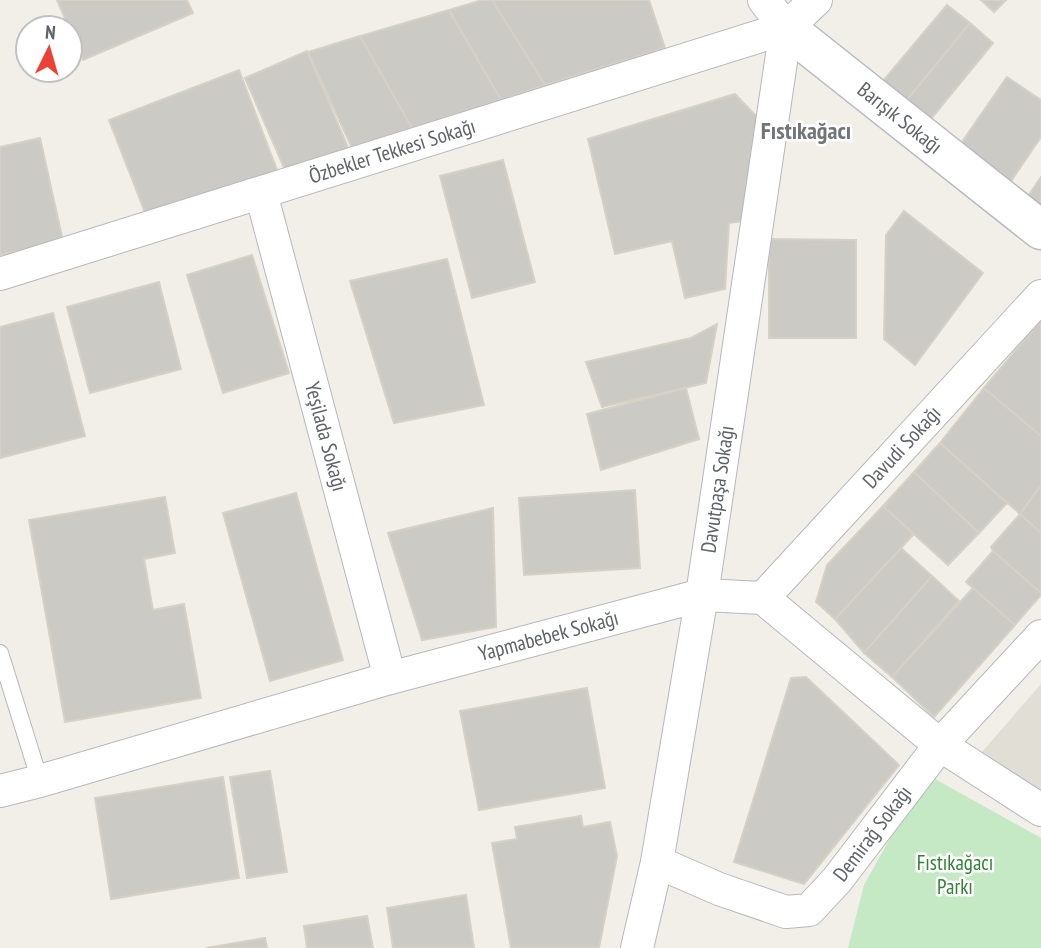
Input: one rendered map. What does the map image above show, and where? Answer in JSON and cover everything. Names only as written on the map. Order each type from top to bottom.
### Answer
[{"type":"street","points":[[775,14],[816,0]]},
{"type":"street","name":"Özbekler Tekkesi Sokağı","points":[[0,274],[261,193],[775,14]]},
{"type":"street","name":"Barışık Sokağı","points":[[775,14],[1041,230]]},
{"type":"street","name":"Davutpaşa Sokağı","points":[[636,948],[657,862],[702,595],[775,14]]},
{"type":"street","name":"Yeşilada Sokağı","points":[[261,193],[390,678]]},
{"type":"street","name":"Davudi Sokağı","points":[[763,598],[1041,296]]},
{"type":"street","name":"Yapmabebek Sokağı","points":[[0,791],[390,678],[702,595],[763,598]]},
{"type":"street","points":[[763,598],[940,745],[1041,810]]},
{"type":"street","name":"Demirağ Sokağı","points":[[657,862],[719,889],[786,912],[809,910],[838,880],[940,745],[1041,636]]},
{"type":"lane","points":[[0,653],[40,781]]},
{"type":"shaded area","points":[[1041,684],[1041,801],[975,760]]},
{"type":"green space","name":"Fıstıkağacı Parkı","points":[[926,774],[1041,838],[1041,948],[848,948],[864,885]]},
{"type":"building","points":[[57,0],[187,0],[193,13],[84,60],[84,14],[63,14]]},
{"type":"building","points":[[482,0],[492,0],[545,85],[501,100],[449,10]]},
{"type":"building","points":[[492,0],[649,0],[665,48],[545,85]]},
{"type":"building","points":[[981,0],[1006,0],[994,12]]},
{"type":"building","points":[[947,5],[970,23],[906,101],[882,82]]},
{"type":"building","points":[[449,10],[501,100],[412,128],[360,36]]},
{"type":"building","points":[[970,23],[993,43],[930,120],[906,101]]},
{"type":"building","points":[[360,36],[412,128],[352,148],[308,52]]},
{"type":"building","points":[[307,51],[349,150],[288,177],[245,78]]},
{"type":"building","points":[[239,70],[277,170],[148,220],[109,120]]},
{"type":"building","points":[[1007,77],[1041,100],[1041,137],[1005,190],[953,155]]},
{"type":"building","points":[[735,94],[758,118],[743,221],[729,223],[725,289],[685,298],[672,241],[615,254],[588,139]]},
{"type":"building","points":[[40,138],[63,241],[0,255],[0,147]]},
{"type":"building","points":[[503,160],[535,282],[472,298],[440,176]]},
{"type":"building","points":[[1041,177],[1041,218],[1022,205]]},
{"type":"building","points":[[904,211],[983,273],[915,365],[884,339],[886,235]]},
{"type":"building","points":[[769,239],[856,240],[856,338],[769,338]]},
{"type":"building","points":[[252,255],[289,373],[223,393],[187,275]]},
{"type":"building","points":[[447,259],[484,405],[394,423],[350,281]]},
{"type":"building","points":[[159,282],[181,369],[90,393],[67,307]]},
{"type":"building","points":[[53,313],[85,436],[0,458],[0,327]]},
{"type":"building","points":[[1041,320],[1041,436],[984,388]]},
{"type":"building","points":[[717,324],[706,383],[602,407],[586,362],[691,338]]},
{"type":"building","points":[[686,388],[699,439],[601,470],[587,414]]},
{"type":"building","points":[[984,388],[1041,436],[1041,485],[1020,514],[940,443]]},
{"type":"building","points":[[940,443],[1007,503],[979,533],[914,472]]},
{"type":"building","points":[[914,472],[979,533],[948,565],[883,506]]},
{"type":"building","points":[[1041,485],[1041,533],[1020,514]]},
{"type":"building","points":[[635,490],[640,568],[524,575],[519,498]]},
{"type":"building","points":[[296,493],[343,660],[270,681],[223,513]]},
{"type":"building","points":[[165,497],[175,553],[144,559],[153,610],[184,604],[201,698],[65,722],[29,520]]},
{"type":"building","points":[[883,506],[914,534],[835,619],[816,602],[827,565]]},
{"type":"building","points":[[493,508],[496,627],[422,640],[388,533]]},
{"type":"building","points":[[1020,514],[1041,533],[1041,593],[991,547]]},
{"type":"building","points":[[901,548],[932,576],[864,653],[835,619]]},
{"type":"building","points":[[993,551],[1041,593],[1015,625],[966,582]]},
{"type":"building","points":[[932,576],[959,601],[892,677],[864,653]]},
{"type":"building","points":[[973,588],[1015,625],[934,717],[892,677]]},
{"type":"building","points":[[806,677],[899,765],[804,884],[734,862],[791,678]]},
{"type":"building","points":[[587,688],[605,788],[479,810],[460,711]]},
{"type":"building","points":[[270,771],[287,872],[247,878],[230,777]]},
{"type":"building","points":[[223,777],[239,878],[111,899],[95,798]]},
{"type":"building","points":[[581,816],[583,827],[610,822],[617,856],[599,948],[511,948],[492,843],[517,839],[515,827]]},
{"type":"building","points":[[466,895],[474,948],[393,948],[387,908]]},
{"type":"building","points":[[367,916],[373,948],[307,948],[304,926]]},
{"type":"building","points":[[265,938],[267,948],[206,948]]},
{"type":"district","name":"Fıstıkağacı","points":[[806,131]]}]
